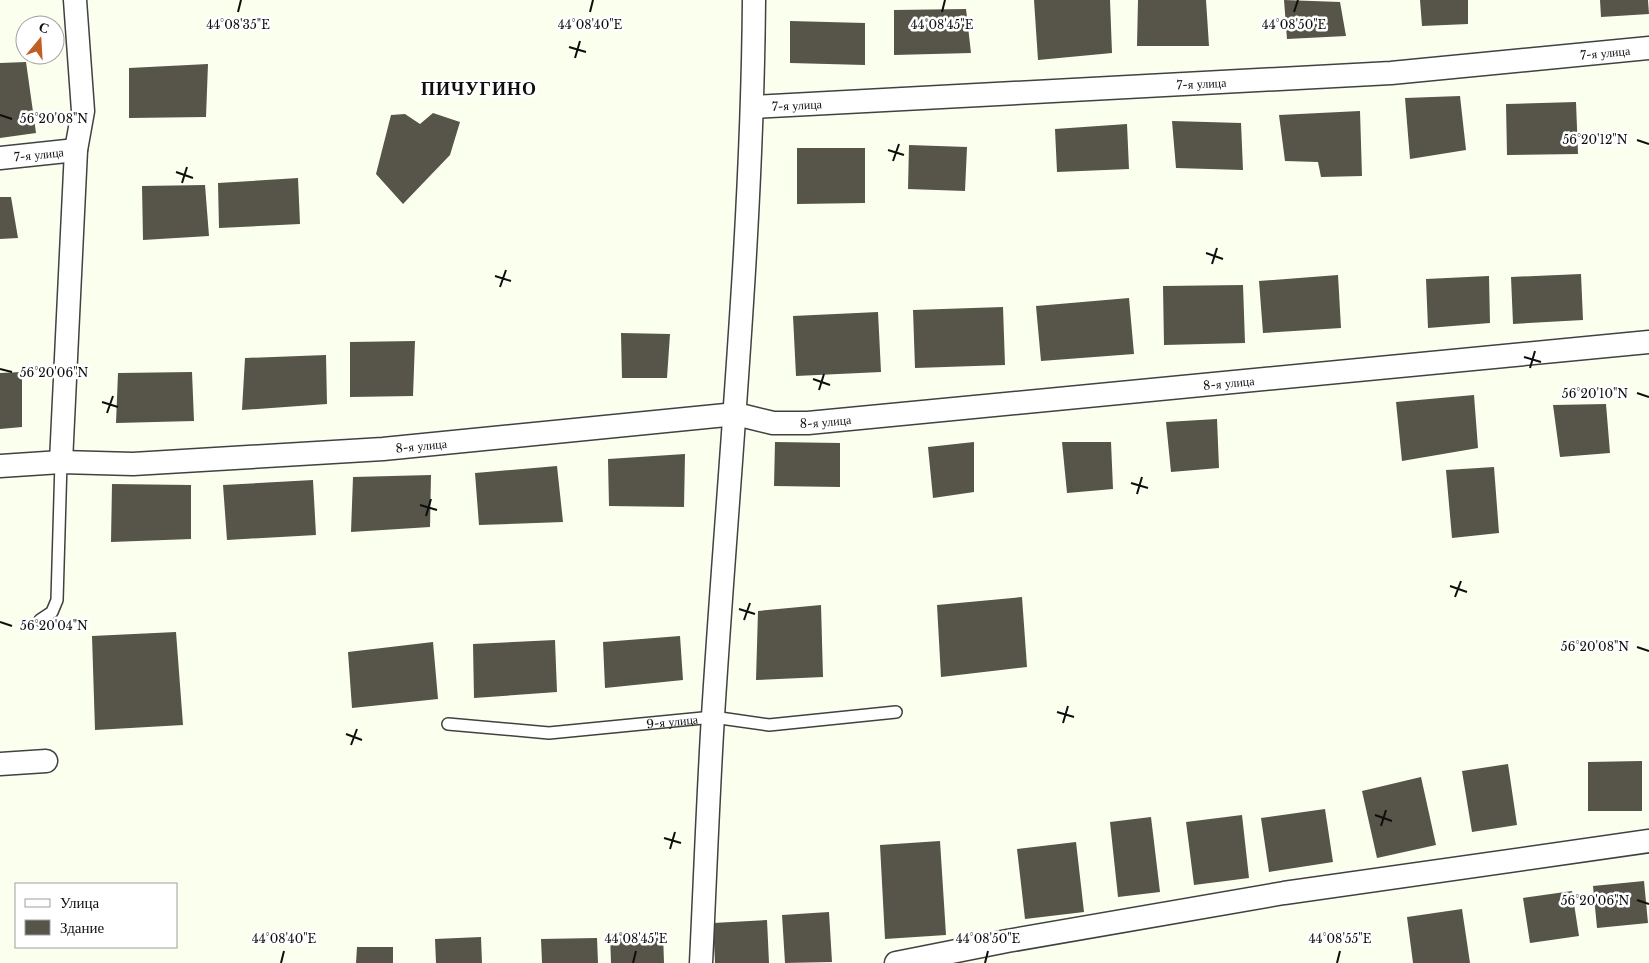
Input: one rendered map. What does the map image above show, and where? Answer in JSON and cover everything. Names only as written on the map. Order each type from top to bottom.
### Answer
[{"type":"street","points":[[60,462],[76,150],[83,111],[80,48],[75,0]]},
{"type":"street","points":[[701,963],[713,716],[736,414],[753,107],[754,0]]},
{"type":"street","name":"7-я улица","points":[[753,107],[1391,73],[1649,48]]},
{"type":"street","name":"7-я улица","points":[[0,158],[76,150]]},
{"type":"street","name":"8-я улица","points":[[0,466],[60,462],[133,464],[383,449],[736,414],[773,423],[808,423],[1649,342]]},
{"type":"street","points":[[0,764],[46,761]]},
{"type":"street","points":[[896,963],[1007,941],[1284,894],[1649,841]]},
{"type":"lane","points":[[40,620],[52,612],[57,600],[60,462]]},
{"type":"lane","name":"9-я улица","points":[[448,724],[549,732],[713,716],[769,725],[896,712]]},
{"type":"building","points":[[1034,0],[1110,0],[1112,53],[1038,60]]},
{"type":"building","points":[[1138,0],[1206,0],[1209,46],[1137,46]]},
{"type":"building","points":[[1284,0],[1340,2],[1346,36],[1287,39]]},
{"type":"building","points":[[1420,0],[1468,0],[1468,24],[1422,26]]},
{"type":"building","points":[[1600,0],[1648,0],[1649,14],[1601,17]]},
{"type":"building","points":[[966,9],[971,53],[894,55],[894,10]]},
{"type":"building","points":[[790,21],[865,23],[865,65],[790,63]]},
{"type":"building","points":[[15,62],[15,65],[26,65],[36,133],[0,138],[0,63]]},
{"type":"building","points":[[208,64],[206,117],[129,118],[129,68]]},
{"type":"building","points":[[1460,96],[1466,150],[1410,159],[1405,98]]},
{"type":"building","points":[[1576,102],[1578,154],[1507,155],[1506,104]]},
{"type":"building","points":[[1360,111],[1362,176],[1321,177],[1318,162],[1285,161],[1279,115]]},
{"type":"building","points":[[433,113],[460,122],[450,155],[403,204],[376,174],[391,115],[405,114],[420,124]]},
{"type":"building","points":[[1172,121],[1241,123],[1243,170],[1176,168]]},
{"type":"building","points":[[1127,124],[1129,169],[1057,172],[1055,129]]},
{"type":"building","points":[[909,145],[967,147],[965,191],[908,189]]},
{"type":"building","points":[[797,148],[865,148],[865,203],[797,204]]},
{"type":"building","points":[[298,178],[300,224],[219,228],[218,183]]},
{"type":"building","points":[[205,185],[209,236],[143,240],[142,186]]},
{"type":"building","points":[[0,197],[11,197],[18,238],[0,239]]},
{"type":"building","points":[[1581,274],[1583,320],[1513,324],[1511,277]]},
{"type":"building","points":[[1338,275],[1341,328],[1263,333],[1259,281]]},
{"type":"building","points":[[1489,276],[1490,323],[1428,328],[1426,279]]},
{"type":"building","points":[[1243,285],[1245,343],[1164,345],[1163,286]]},
{"type":"building","points":[[1129,298],[1134,354],[1041,361],[1036,306]]},
{"type":"building","points":[[1003,307],[1005,365],[915,368],[913,310]]},
{"type":"building","points":[[878,312],[881,372],[796,376],[793,316]]},
{"type":"building","points":[[621,333],[670,334],[667,378],[622,378]]},
{"type":"building","points":[[415,341],[413,396],[350,397],[350,342]]},
{"type":"building","points":[[326,355],[327,404],[242,410],[245,358]]},
{"type":"building","points":[[22,372],[22,427],[0,429],[0,373]]},
{"type":"building","points":[[192,372],[194,421],[116,423],[118,373]]},
{"type":"building","points":[[1474,395],[1478,448],[1402,461],[1396,402]]},
{"type":"building","points":[[1606,404],[1610,453],[1560,457],[1553,405]]},
{"type":"building","points":[[1217,419],[1219,468],[1171,472],[1166,422]]},
{"type":"building","points":[[775,442],[840,443],[840,487],[774,486]]},
{"type":"building","points":[[974,442],[974,492],[933,498],[928,447]]},
{"type":"building","points":[[1062,442],[1111,442],[1113,489],[1067,493]]},
{"type":"building","points":[[685,454],[684,507],[609,506],[608,459]]},
{"type":"building","points":[[557,466],[563,522],[479,525],[475,473]]},
{"type":"building","points":[[1494,467],[1499,533],[1452,538],[1446,470]]},
{"type":"building","points":[[431,475],[430,527],[351,532],[353,477]]},
{"type":"building","points":[[313,480],[316,535],[227,540],[223,485]]},
{"type":"building","points":[[112,484],[191,485],[191,539],[111,542]]},
{"type":"building","points":[[1022,597],[1027,667],[941,677],[937,605]]},
{"type":"building","points":[[821,605],[823,677],[756,680],[758,611]]},
{"type":"building","points":[[176,632],[183,725],[95,730],[92,636]]},
{"type":"building","points":[[680,636],[683,680],[605,688],[603,642]]},
{"type":"building","points":[[555,640],[557,692],[474,698],[473,644]]},
{"type":"building","points":[[433,642],[438,699],[352,708],[348,652]]},
{"type":"building","points":[[1642,761],[1642,811],[1588,811],[1588,762]]},
{"type":"building","points":[[1508,764],[1517,825],[1472,832],[1462,771]]},
{"type":"building","points":[[1421,777],[1436,845],[1377,858],[1362,791]]},
{"type":"building","points":[[1325,809],[1333,862],[1269,872],[1261,818]]},
{"type":"building","points":[[1242,815],[1249,878],[1194,885],[1186,822]]},
{"type":"building","points":[[1151,817],[1160,892],[1118,897],[1110,822]]},
{"type":"building","points":[[940,841],[946,935],[885,939],[880,845]]},
{"type":"building","points":[[1076,842],[1084,912],[1025,919],[1017,849]]},
{"type":"building","points":[[1644,881],[1648,923],[1597,928],[1593,886]]},
{"type":"building","points":[[1572,891],[1579,936],[1530,943],[1523,898]]},
{"type":"building","points":[[1462,909],[1470,963],[1413,963],[1407,917]]},
{"type":"building","points":[[829,912],[832,962],[785,963],[782,915]]},
{"type":"building","points":[[767,920],[769,963],[715,963],[713,923]]},
{"type":"building","points":[[663,933],[664,963],[611,963],[610,934]]},
{"type":"building","points":[[481,937],[482,963],[436,963],[435,939]]},
{"type":"building","points":[[597,938],[598,963],[542,963],[541,939]]},
{"type":"building","points":[[357,947],[393,947],[393,963],[356,963]]},
{"type":"district","name":"ПИЧУГИНО","points":[[479,89]]}]
